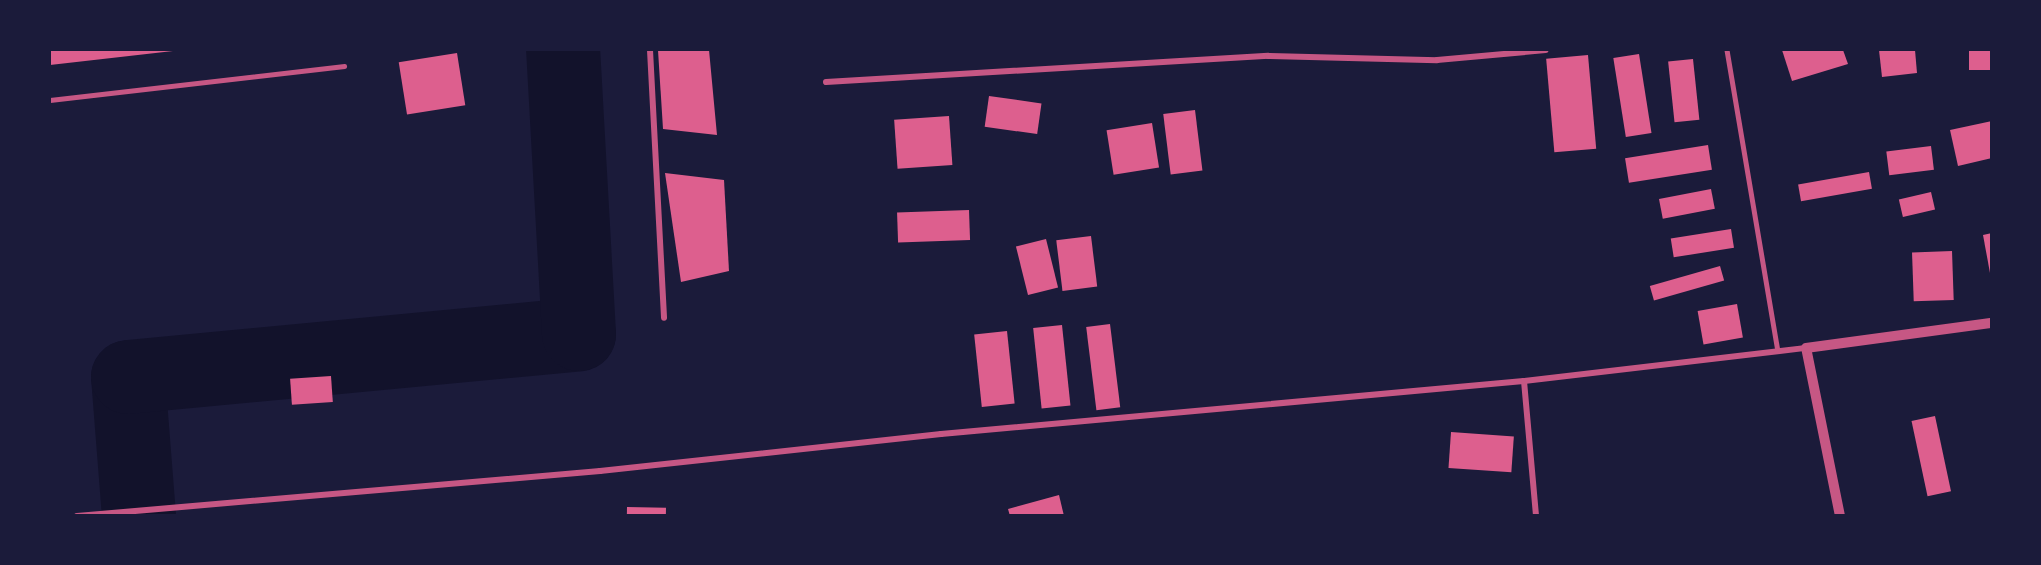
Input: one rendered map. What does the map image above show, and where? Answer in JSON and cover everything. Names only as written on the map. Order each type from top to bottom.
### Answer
[{"type":"street","points":[[650,50],[664,318]]},
{"type":"street","points":[[826,82],[1268,56],[1437,60],[1546,50]]},
{"type":"street","points":[[77,516],[600,471],[941,434],[1524,381],[1806,348],[1992,323]]},
{"type":"street","points":[[1806,348],[1840,516]]},
{"type":"street","points":[[1524,381],[1536,516]]},
{"type":"lane","points":[[1727,50],[1778,351]]},
{"type":"lane","points":[[50,100],[344,66]]},
{"type":"building","points":[[50,50],[173,50],[173,51],[50,65]]},
{"type":"building","points":[[658,50],[709,50],[717,135],[663,129]]},
{"type":"building","points":[[1782,50],[1843,50],[1848,64],[1792,81]]},
{"type":"building","points":[[1879,50],[1915,50],[1917,73],[1882,77]]},
{"type":"building","points":[[1969,50],[1990,50],[1990,70],[1969,70]]},
{"type":"building","points":[[457,53],[465,105],[407,115],[399,62]]},
{"type":"building","points":[[1639,54],[1652,133],[1626,137],[1613,58]]},
{"type":"building","points":[[1588,55],[1596,149],[1554,152],[1546,59]]},
{"type":"building","points":[[1693,59],[1699,120],[1675,122],[1668,62]]},
{"type":"building","points":[[989,96],[1041,103],[1037,134],[985,127]]},
{"type":"building","points":[[1195,110],[1202,171],[1171,174],[1163,114]]},
{"type":"building","points":[[949,116],[952,165],[898,169],[894,120]]},
{"type":"building","points":[[1992,121],[1992,158],[1958,166],[1950,130]]},
{"type":"building","points":[[1152,123],[1159,167],[1114,175],[1107,130]]},
{"type":"building","points":[[1708,145],[1712,170],[1629,183],[1625,158]]},
{"type":"building","points":[[1931,146],[1934,170],[1889,175],[1886,151]]},
{"type":"building","points":[[1869,172],[1872,189],[1801,201],[1798,185]]},
{"type":"building","points":[[665,173],[724,180],[729,271],[681,282]]},
{"type":"building","points":[[1711,189],[1715,209],[1663,219],[1659,199]]},
{"type":"building","points":[[1931,192],[1935,210],[1903,217],[1899,199]]},
{"type":"building","points":[[969,210],[970,240],[898,242],[897,213]]},
{"type":"building","points":[[1731,229],[1734,248],[1674,257],[1671,239]]},
{"type":"building","points":[[1992,233],[1992,273],[1990,273],[1983,235]]},
{"type":"building","points":[[1091,236],[1097,287],[1062,291],[1056,240]]},
{"type":"building","points":[[1046,239],[1058,288],[1028,295],[1016,246]]},
{"type":"building","points":[[1952,251],[1954,300],[1914,301],[1912,252]]},
{"type":"building","points":[[1720,266],[1724,280],[1654,301],[1650,286]]},
{"type":"building","points":[[1737,304],[1743,337],[1704,344],[1698,311]]},
{"type":"building","points":[[1110,324],[1120,407],[1096,410],[1086,327]]},
{"type":"building","points":[[1062,325],[1070,406],[1042,409],[1033,328]]},
{"type":"building","points":[[1007,331],[1015,404],[982,407],[974,334]]},
{"type":"building","points":[[331,376],[333,402],[292,405],[290,379]]},
{"type":"building","points":[[1935,416],[1951,491],[1928,496],[1912,421]]},
{"type":"building","points":[[1451,432],[1514,436],[1511,472],[1448,468]]},
{"type":"building","points":[[1059,495],[1064,516],[1010,516],[1008,509]]},
{"type":"building","points":[[627,507],[666,508],[666,516],[627,516]]},
{"type":"waterway","points":[[139,516],[128,377],[579,334],[563,50]]}]
